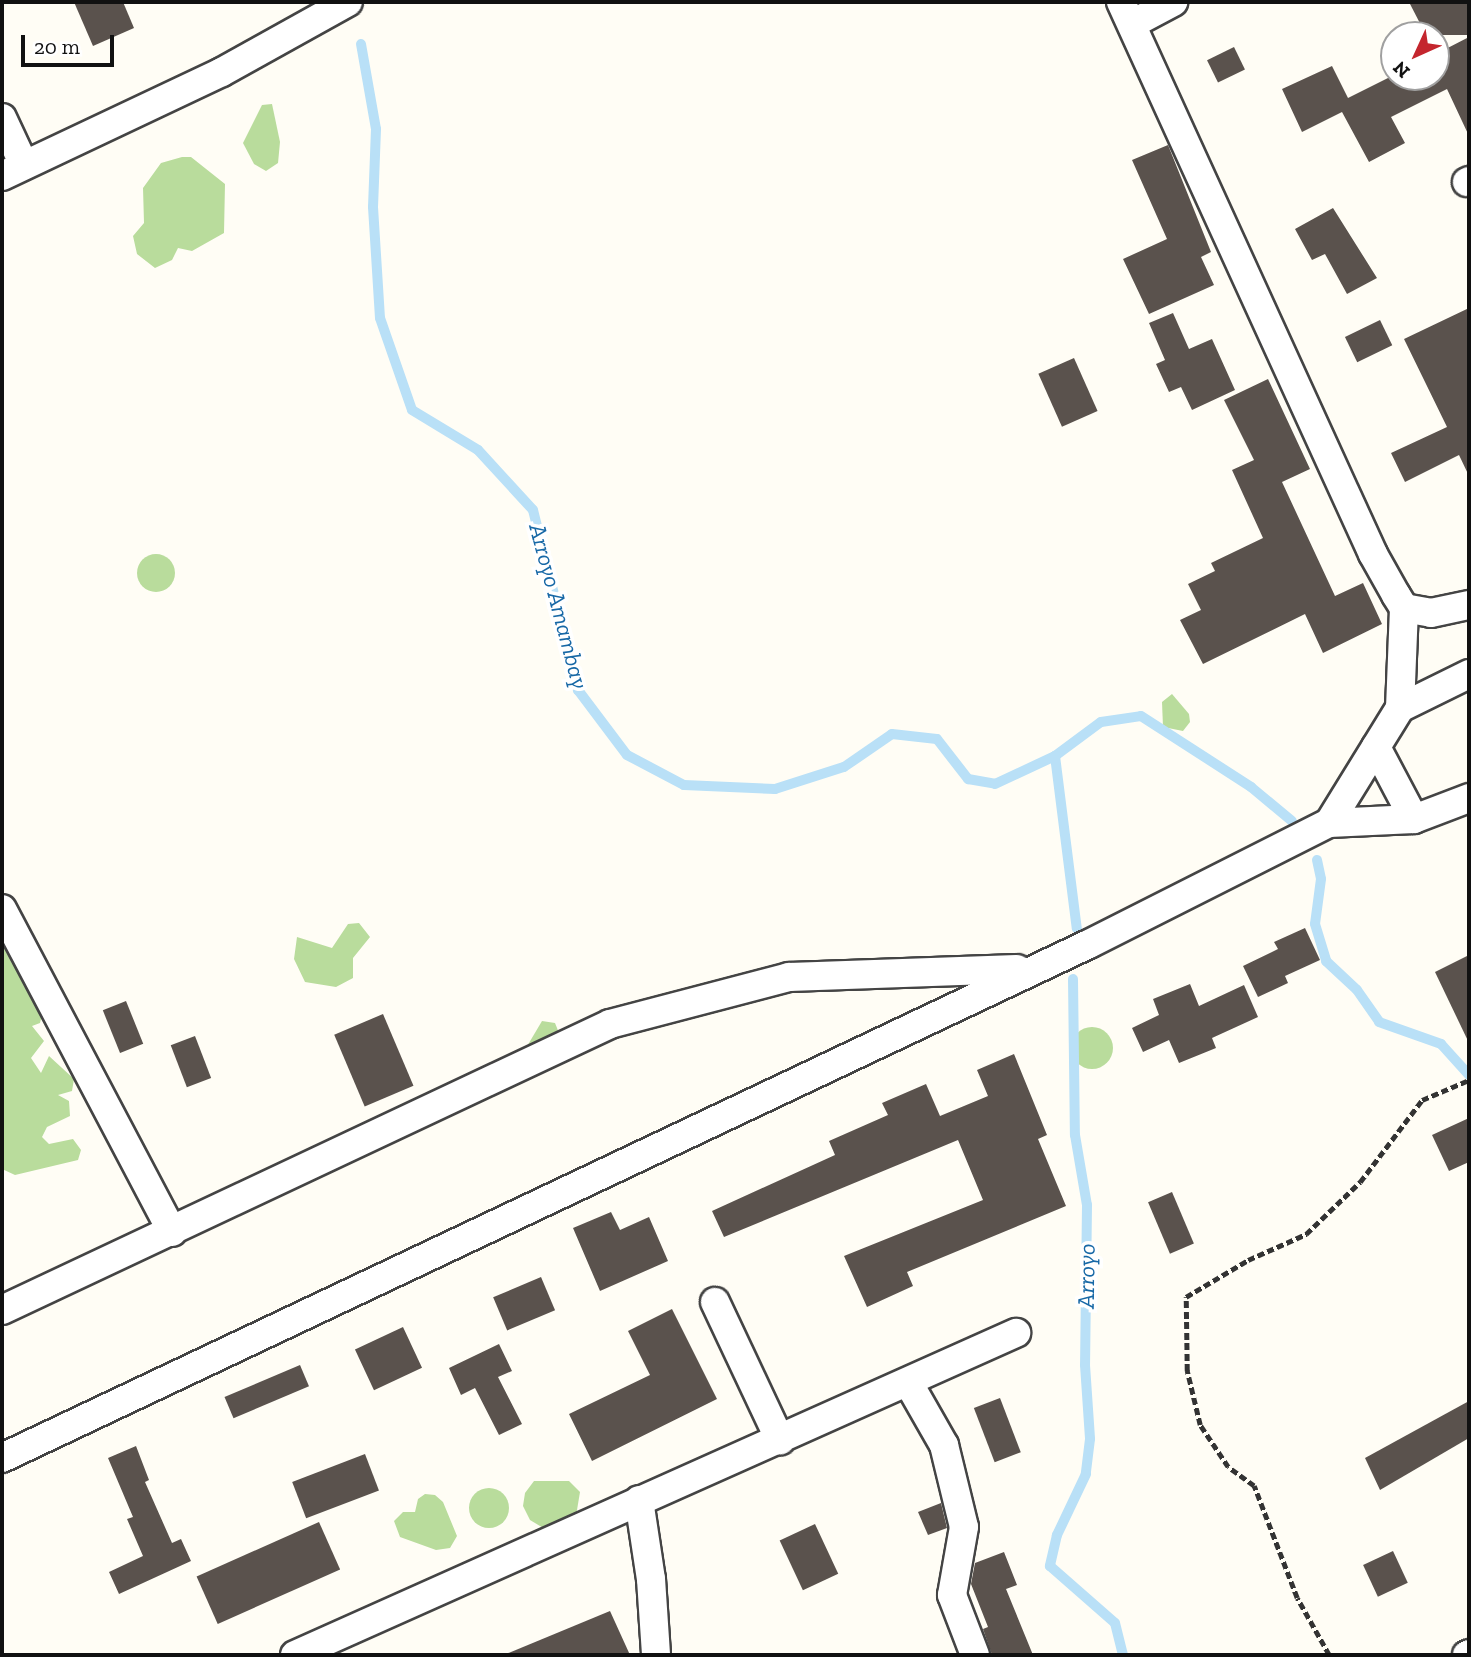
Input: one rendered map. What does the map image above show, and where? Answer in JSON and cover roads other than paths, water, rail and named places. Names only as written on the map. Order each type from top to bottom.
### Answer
[{"type":"street","points":[[2,118],[13,170],[222,72],[348,2]]},
{"type":"street","points":[[1173,2],[1127,13],[1373,554],[1404,608],[1400,708],[1329,823]]},
{"type":"street","points":[[1404,608],[1431,613],[1469,605]]},
{"type":"street","points":[[1400,708],[1469,674]]},
{"type":"street","points":[[1376,747],[1414,819]]},
{"type":"street","points":[[2,1458],[1029,969],[1089,944],[1329,823],[1414,819],[1469,798]]},
{"type":"street","points":[[2,909],[172,1232]]},
{"type":"street","points":[[2,1310],[610,1024],[789,977],[1029,969]]},
{"type":"street","points":[[715,1302],[780,1440]]},
{"type":"street","points":[[295,1655],[1016,1334]]},
{"type":"street","points":[[908,1382],[925,1406],[947,1456],[965,1541],[952,1595],[975,1655]]},
{"type":"street","points":[[639,1500],[652,1579],[656,1655]]},
{"type":"waterway","name":"Arroyo Amambay","points":[[361,44],[376,129],[373,207],[380,318],[412,410],[478,450],[533,510],[578,690],[627,755],[684,785],[775,789],[844,767],[892,734],[937,739],[968,779],[995,784],[1055,756],[1101,722],[1141,716],[1251,787],[1292,821]]},
{"type":"waterway","name":"Arroyo","points":[[1055,756],[1077,929]]},
{"type":"waterway","name":"Arroyo Amambay","points":[[1317,860],[1321,879],[1315,924],[1326,961],[1357,990],[1379,1022],[1441,1044],[1469,1075]]},
{"type":"waterway","name":"Arroyo","points":[[1073,979],[1075,1135],[1087,1205],[1085,1365],[1090,1439],[1086,1474],[1057,1535],[1050,1566],[1115,1623],[1123,1655]]}]
